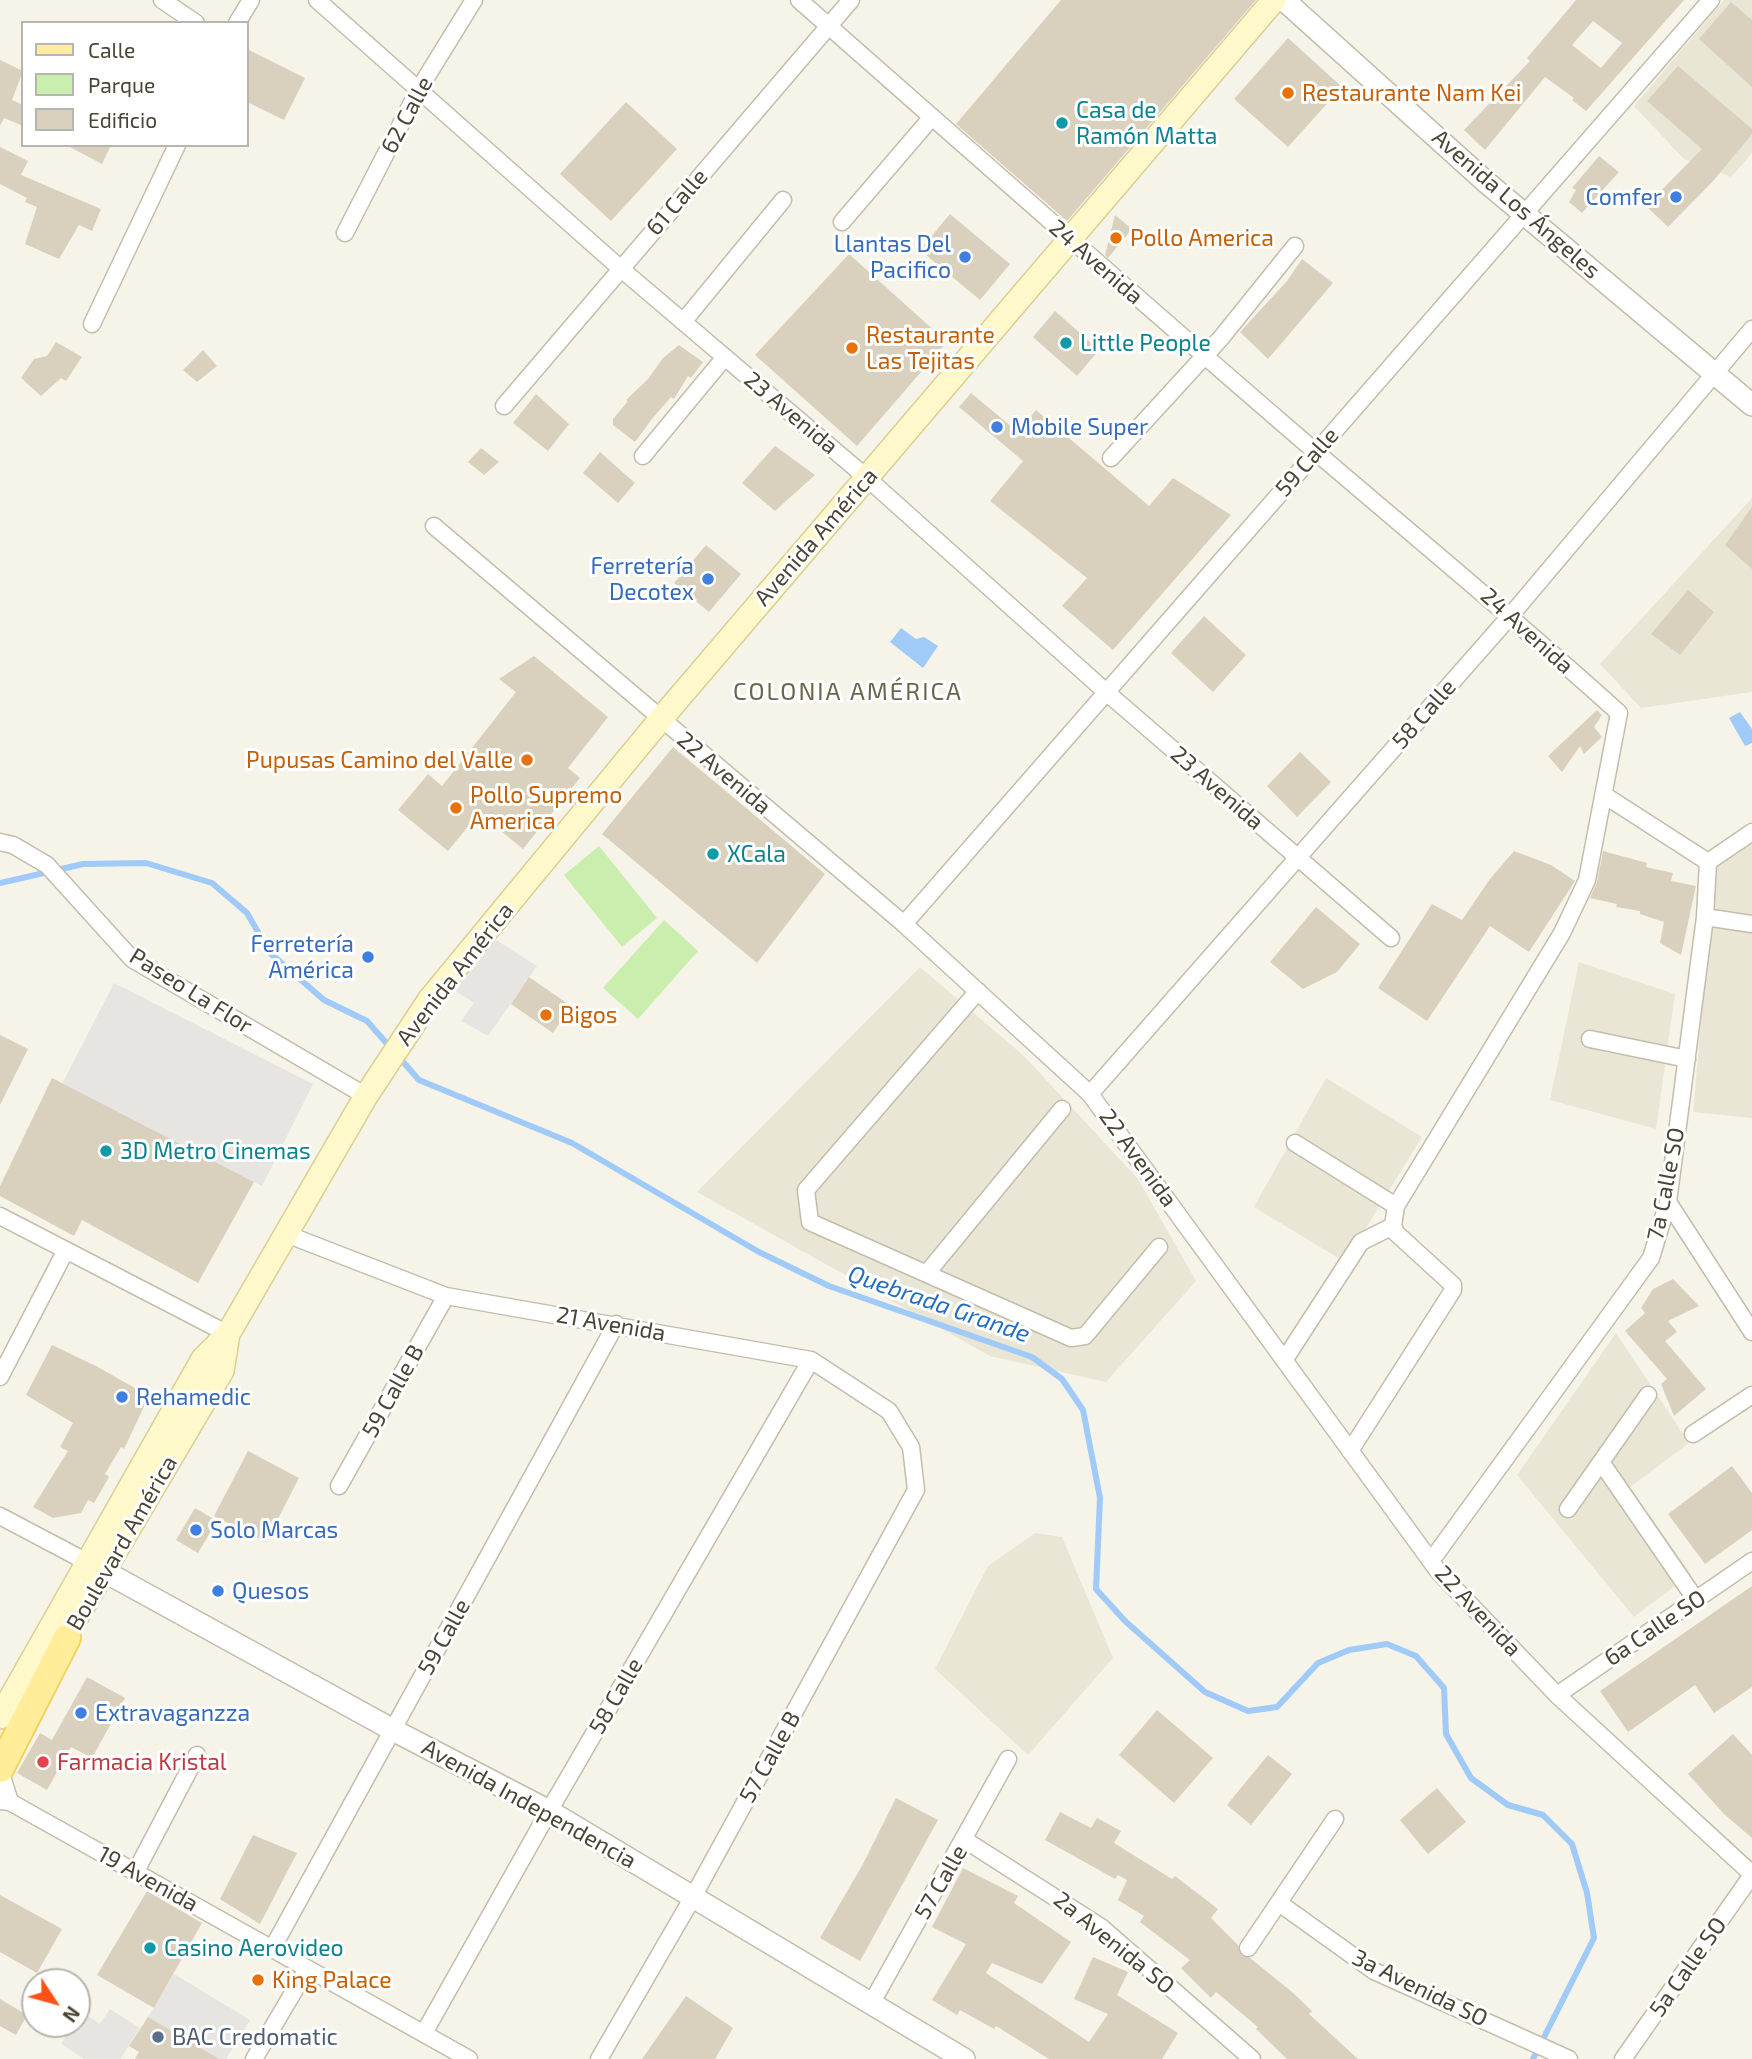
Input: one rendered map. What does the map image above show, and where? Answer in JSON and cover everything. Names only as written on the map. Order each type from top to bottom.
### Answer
[{"type":"main road","name":"Avenida América","points":[[369,1091],[430,999],[660,720],[1273,0]]},
{"type":"main road","name":"Boulevard América","points":[[0,1745],[39,1675],[67,1637],[96,1567],[203,1359],[228,1334],[369,1091]]},
{"type":"main road","name":"Boulevard América","points":[[0,1717],[96,1567]]},
{"type":"main road","points":[[0,1770],[67,1637]]},
{"type":"street","points":[[162,0],[193,21]]},
{"type":"street","points":[[238,21],[251,0]]},
{"type":"street","name":"23 Avenida","points":[[317,0],[620,268],[867,478],[1105,691],[1391,938]]},
{"type":"street","name":"62 Calle","points":[[345,233],[419,89],[474,0]]},
{"type":"street","name":"24 Avenida","points":[[799,0],[1068,239],[1315,452],[1511,615],[1619,713],[1604,795]]},
{"type":"street","name":"61 Calle","points":[[503,406],[851,0]]},
{"type":"street","name":"Avenida Los Ángeles","points":[[1284,0],[1526,214],[1752,405]]},
{"type":"street","name":"59 Calle","points":[[904,924],[1711,0]]},
{"type":"street","points":[[842,222],[932,117]]},
{"type":"street","points":[[92,324],[176,147]]},
{"type":"street","points":[[683,322],[783,200]]},
{"type":"street","points":[[1111,458],[1205,357],[1296,246]]},
{"type":"street","name":"58 Calle","points":[[1090,1094],[1511,615],[1717,375],[1752,329]]},
{"type":"street","points":[[643,456],[725,357]]},
{"type":"street","name":"22 Avenida","points":[[434,526],[904,924],[1090,1094],[1431,1561],[1557,1695],[1752,1875]]},
{"type":"street","points":[[1350,1451],[1454,1287],[1396,1233],[1393,1226],[1396,1206],[1562,933],[1587,880],[1604,795],[1708,862],[1752,832]]},
{"type":"street","name":"Paseo La Flor","points":[[0,842],[13,845],[47,865],[132,959],[369,1091]]},
{"type":"street","name":"7a Calle SO","points":[[1431,1561],[1651,1258],[1668,1202],[1705,917],[1708,862]]},
{"type":"street","points":[[1705,917],[1752,924]]},
{"type":"street","points":[[978,992],[807,1190],[810,1222],[1071,1338],[1085,1336],[1159,1247]]},
{"type":"street","points":[[1590,1038],[1687,1059]]},
{"type":"street","points":[[927,1273],[1062,1108]]},
{"type":"street","points":[[1295,1143],[1396,1206]]},
{"type":"street","points":[[1668,1202],[1752,1332]]},
{"type":"street","points":[[0,1216],[228,1334]]},
{"type":"street","points":[[1285,1359],[1361,1242],[1393,1226]]},
{"type":"street","name":"21 Avenida","points":[[286,1234],[446,1296],[811,1360],[889,1411],[911,1447]]},
{"type":"street","points":[[0,1377],[66,1250]]},
{"type":"street","name":"59 Calle B","points":[[339,1486],[446,1296]]},
{"type":"street","name":"59 Calle","points":[[272,1949],[616,1324]]},
{"type":"street","name":"58 Calle","points":[[424,2033],[548,1811],[811,1360]]},
{"type":"street","points":[[1567,1509],[1648,1395]]},
{"type":"street","points":[[1693,1434],[1752,1395]]},
{"type":"street","name":"57 Calle B","points":[[599,2059],[693,1897],[916,1490],[911,1447]]},
{"type":"street","points":[[1601,1462],[1696,1600]]},
{"type":"street","points":[[0,1516],[96,1567]]},
{"type":"street","name":"6a Calle SO","points":[[1557,1695],[1752,1561]]},
{"type":"street","name":"Avenida Independencia","points":[[96,1567],[393,1730],[548,1811],[964,2059]]},
{"type":"street","points":[[136,1871],[197,1755]]},
{"type":"street","name":"57 Calle","points":[[871,2004],[1008,1759]]},
{"type":"street","name":"19 Avenida","points":[[0,1770],[5,1802],[136,1871],[469,2059]]},
{"type":"street","points":[[1248,1948],[1335,1819]]},
{"type":"street","name":"2a Avenida SO","points":[[965,1840],[1066,1901],[1101,1927],[1252,2059]]},
{"type":"street","name":"5a Calle SO","points":[[1623,2059],[1752,1875]]},
{"type":"street","name":"3a Avenida SO","points":[[1279,1903],[1374,1970],[1569,2059]]},
{"type":"street","points":[[254,2059],[307,1969]]},
{"type":"shaded area","points":[[1724,0],[1752,0],[1752,153],[1731,177],[1684,159],[1634,106]]},
{"type":"shaded area","points":[[1752,498],[1752,692],[1641,708],[1600,664]]},
{"type":"shaded area","points":[[1752,842],[1752,1118],[1693,1112],[1715,865]]},
{"type":"shaded area","points":[[493,938],[537,966],[488,1036],[461,1021],[474,1003],[453,989]]},
{"type":"shaded area","points":[[1579,962],[1675,994],[1656,1129],[1550,1100]]},
{"type":"shaded area","points":[[920,967],[1024,1056],[1138,1179],[1196,1281],[1106,1382],[990,1356],[697,1192]]},
{"type":"shaded area","points":[[114,983],[313,1084],[262,1186],[62,1084]]},
{"type":"shaded area","points":[[1326,1078],[1422,1137],[1345,1262],[1254,1207]]},
{"type":"shaded area","points":[[1616,1333],[1689,1443],[1630,1487],[1691,1574],[1634,1617],[1517,1475]]},
{"type":"shaded area","points":[[1035,1533],[1062,1537],[1113,1658],[1028,1755],[935,1669],[988,1566]]},
{"type":"shaded area","points":[[174,1974],[250,2020],[226,2059],[218,2059],[148,2017]]},
{"type":"shaded area","points":[[110,2009],[140,2028],[120,2059],[84,2059],[61,2044],[65,2038],[91,2038],[91,2018],[100,2024]]},
{"type":"green space","points":[[599,846],[657,918],[622,947],[564,875]]},
{"type":"green space","points":[[664,920],[698,951],[638,1019],[603,988]]},
{"type":"water","points":[[901,628],[916,639],[924,637],[938,646],[923,668],[890,642]]},
{"type":"water","points":[[1740,712],[1752,729],[1752,743],[1745,746],[1729,718]]},
{"type":"building","name":"Casa de Ramón Matta","points":[[1061,0],[1256,0],[1067,221],[956,124]]},
{"type":"building","points":[[1576,0],[1684,0],[1586,111],[1572,100],[1574,98],[1545,77],[1485,150],[1464,130],[1530,61],[1527,58]],"holes":[[[1593,21],[1622,43],[1601,68],[1572,45]]]},
{"type":"building","points":[[1731,2],[1752,20],[1752,87],[1699,39]]},
{"type":"building","name":"Restaurante Nam Kei","points":[[1288,38],[1342,87],[1288,147],[1234,99]]},
{"type":"building","points":[[248,50],[305,78],[284,120],[248,102]]},
{"type":"building","points":[[0,60],[21,70],[12,100],[21,104],[21,125],[4,118],[0,126]]},
{"type":"building","points":[[1678,66],[1752,129],[1752,134],[1714,180],[1668,227],[1646,206],[1702,149],[1647,101]]},
{"type":"building","points":[[626,102],[677,149],[611,221],[560,174]]},
{"type":"building","points":[[0,147],[28,161],[21,175],[101,209],[92,231],[79,225],[59,259],[25,244],[37,207],[25,202],[27,198],[0,184]]},
{"type":"building","points":[[70,147],[110,147],[102,164]]},
{"type":"building","points":[[1599,156],[1619,172],[1582,213],[1569,202],[1576,190],[1572,188]]},
{"type":"building","name":"Llantas Del Pacifico","points":[[950,214],[1010,264],[980,300],[920,250]]},
{"type":"building","name":"Pollo America","points":[[1115,215],[1132,229],[1108,258],[1105,255]]},
{"type":"building","name":"Restaurante Las Tejitas","points":[[849,254],[947,342],[857,446],[755,355]]},
{"type":"building","points":[[1302,259],[1333,283],[1268,359],[1240,332],[1287,281]]},
{"type":"building","name":"Little People","points":[[1055,311],[1099,350],[1077,376],[1033,337]]},
{"type":"building","points":[[56,342],[82,357],[66,381],[61,378],[41,396],[21,378],[34,359],[47,356]]},
{"type":"building","points":[[679,345],[703,362],[691,378],[688,376],[674,399],[671,397],[635,442],[613,425],[613,419],[663,358]]},
{"type":"building","points":[[203,350],[217,366],[197,382],[183,370]]},
{"type":"building","points":[[971,393],[1018,432],[1036,410],[1149,506],[1173,478],[1231,515],[1113,650],[1062,606],[1087,578],[990,501],[1023,461],[959,407]]},
{"type":"building","points":[[536,394],[569,424],[548,451],[513,423]]},
{"type":"building","points":[[775,446],[815,475],[775,511],[742,483]]},
{"type":"building","points":[[481,448],[499,462],[484,475],[468,462]]},
{"type":"building","points":[[600,452],[635,483],[618,503],[583,473]]},
{"type":"building","points":[[1752,507],[1752,569],[1725,545]]},
{"type":"building","name":"Ferretería Decotex","points":[[706,545],[741,574],[709,612],[674,583]]},
{"type":"building","points":[[1688,590],[1714,612],[1680,655],[1651,634]]},
{"type":"building","points":[[1204,616],[1246,655],[1213,692],[1171,653]]},
{"type":"building","points":[[534,656],[608,717],[568,768],[580,778],[523,849],[479,813],[448,851],[398,810],[428,774],[442,786],[516,692],[499,679]]},
{"type":"building","points":[[1597,710],[1602,715],[1594,727],[1602,737],[1584,754],[1580,746],[1562,772],[1548,756]]},
{"type":"building","name":"XCala","points":[[673,747],[825,874],[757,963],[602,834]]},
{"type":"building","points":[[1300,752],[1331,782],[1297,817],[1267,786]]},
{"type":"building","points":[[1514,851],[1551,865],[1575,881],[1529,952],[1490,926],[1427,1021],[1378,988],[1432,904],[1462,920],[1490,879]]},
{"type":"building","points":[[1603,851],[1647,863],[1646,867],[1673,873],[1671,881],[1696,886],[1681,955],[1660,943],[1664,922],[1640,914],[1640,911],[1616,907],[1617,904],[1590,898],[1597,882]]},
{"type":"building","points":[[1316,907],[1360,944],[1337,972],[1303,989],[1270,962]]},
{"type":"building","name":"Bigos","points":[[529,977],[571,1006],[553,1033],[511,1004]]},
{"type":"building","points":[[0,1035],[28,1049],[0,1105]]},
{"type":"building","name":"3D Metro Cinemas","points":[[52,1078],[254,1182],[198,1283],[82,1220],[74,1236],[0,1196],[0,1186]]},
{"type":"building","points":[[1673,1279],[1699,1306],[1668,1321],[1677,1332],[1665,1341],[1706,1389],[1674,1416],[1661,1384],[1667,1379],[1625,1331],[1645,1313],[1641,1308],[1653,1289]]},
{"type":"building","points":[[52,1345],[149,1396],[124,1449],[121,1447],[105,1474],[109,1477],[94,1503],[88,1500],[81,1513],[53,1518],[33,1507],[68,1451],[60,1447],[73,1423],[26,1395]]},
{"type":"building","points":[[248,1451],[299,1478],[266,1542],[214,1516]]},
{"type":"building","points":[[1732,1466],[1752,1493],[1752,1530],[1705,1564],[1668,1514]]},
{"type":"building","name":"Solo Marcas","points":[[195,1508],[217,1521],[198,1553],[176,1540]]},
{"type":"building","points":[[1752,1586],[1752,1687],[1714,1713],[1695,1685],[1628,1732],[1600,1691]]},
{"type":"building","points":[[87,1677],[125,1698],[92,1758],[71,1747],[47,1790],[17,1773],[40,1733],[52,1740]]},
{"type":"building","points":[[1157,1710],[1213,1758],[1174,1803],[1119,1755]]},
{"type":"building","points":[[1733,1734],[1752,1755],[1752,1838],[1724,1814],[1688,1774]]},
{"type":"building","points":[[1268,1755],[1292,1774],[1251,1825],[1227,1805]]},
{"type":"building","points":[[1437,1788],[1466,1822],[1428,1854],[1400,1820]]},
{"type":"building","points":[[896,1798],[938,1820],[860,1961],[820,1938],[863,1864]]},
{"type":"building","points":[[1060,1812],[1091,1828],[1097,1818],[1121,1831],[1114,1843],[1172,1879],[1175,1876],[1218,1909],[1211,1918],[1238,1945],[1242,1956],[1250,1958],[1292,1992],[1312,2011],[1309,2014],[1358,2059],[1287,2059],[1256,2029],[1258,2027],[1216,1992],[1211,1998],[1181,1968],[1190,1960],[1140,1922],[1144,1916],[1118,1900],[1127,1880],[1118,1875],[1115,1879],[1045,1840]]},
{"type":"building","points":[[253,1835],[297,1853],[260,1924],[220,1899]]},
{"type":"building","points":[[963,1868],[1018,1896],[1014,1903],[1071,1942],[1042,1984],[992,1963],[986,1973],[1089,2042],[1108,2014],[1074,1999],[1093,1957],[1128,1972],[1117,1995],[1178,2033],[1162,2059],[1049,2059],[996,2026],[994,2029],[960,2010],[957,2015],[932,2000],[966,1944],[932,1927]]},
{"type":"building","name":"Casino Aerovideo","points":[[147,1891],[202,1923],[154,2008],[97,1975]]},
{"type":"building","points":[[0,1895],[62,1929],[40,1968],[28,1968],[0,1952]]},
{"type":"building","points":[[686,1996],[733,2028],[715,2059],[642,2059]]},
{"type":"building","points":[[0,1999],[21,2011],[21,2026],[16,2035],[0,2026]]},
{"type":"building","name":"BAC Credomatic","points":[[148,2017],[219,2059],[135,2059],[139,2052],[129,2046]]},
{"type":"waterway","name":"Quebrada Grande","points":[[0,883],[83,864],[146,863],[212,883],[247,913],[270,953],[324,1000],[367,1021],[419,1080],[572,1143],[759,1252],[829,1286],[1032,1357],[1062,1379],[1083,1410],[1100,1498],[1096,1589],[1125,1621],[1205,1692],[1248,1711],[1277,1707],[1318,1663],[1349,1650],[1387,1644],[1416,1656],[1444,1688],[1446,1734],[1471,1778],[1508,1805],[1543,1815],[1572,1844],[1587,1893],[1594,1938],[1533,2059]]},
{"type":"place","name":"Restaurante Nam Kei","points":[[1288,93]]},
{"type":"place","name":"Casa de Ramón Matta","points":[[1062,123]]},
{"type":"place","name":"Comfer","points":[[1676,197]]},
{"type":"place","name":"Pollo America","points":[[1116,238]]},
{"type":"place","name":"Llantas Del Pacifico","points":[[965,257]]},
{"type":"place","name":"Little People","points":[[1066,343]]},
{"type":"place","name":"Restaurante Las Tejitas","points":[[852,348]]},
{"type":"place","name":"Mobile Super","points":[[997,427]]},
{"type":"place","name":"Ferretería Decotex","points":[[708,579]]},
{"type":"place","name":"Pupusas Camino del Valle","points":[[527,760]]},
{"type":"place","name":"Pollo Supremo America","points":[[456,808]]},
{"type":"place","name":"XCala","points":[[713,854]]},
{"type":"place","name":"Ferretería América","points":[[368,957]]},
{"type":"place","name":"Bigos","points":[[546,1015]]},
{"type":"place","name":"3D Metro Cinemas","points":[[106,1151]]},
{"type":"place","name":"Rehamedic","points":[[122,1397]]},
{"type":"place","name":"Solo Marcas","points":[[196,1530]]},
{"type":"place","name":"Quesos","points":[[218,1591]]},
{"type":"place","name":"Extravaganzza","points":[[81,1713]]},
{"type":"place","name":"Farmacia Kristal","points":[[43,1762]]},
{"type":"place","name":"Casino Aerovideo","points":[[150,1948]]},
{"type":"place","name":"King Palace","points":[[258,1980]]},
{"type":"place","name":"BAC Credomatic","points":[[158,2037]]},
{"type":"district","name":"COLONIA AMÉRICA","points":[[848,692]]}]
